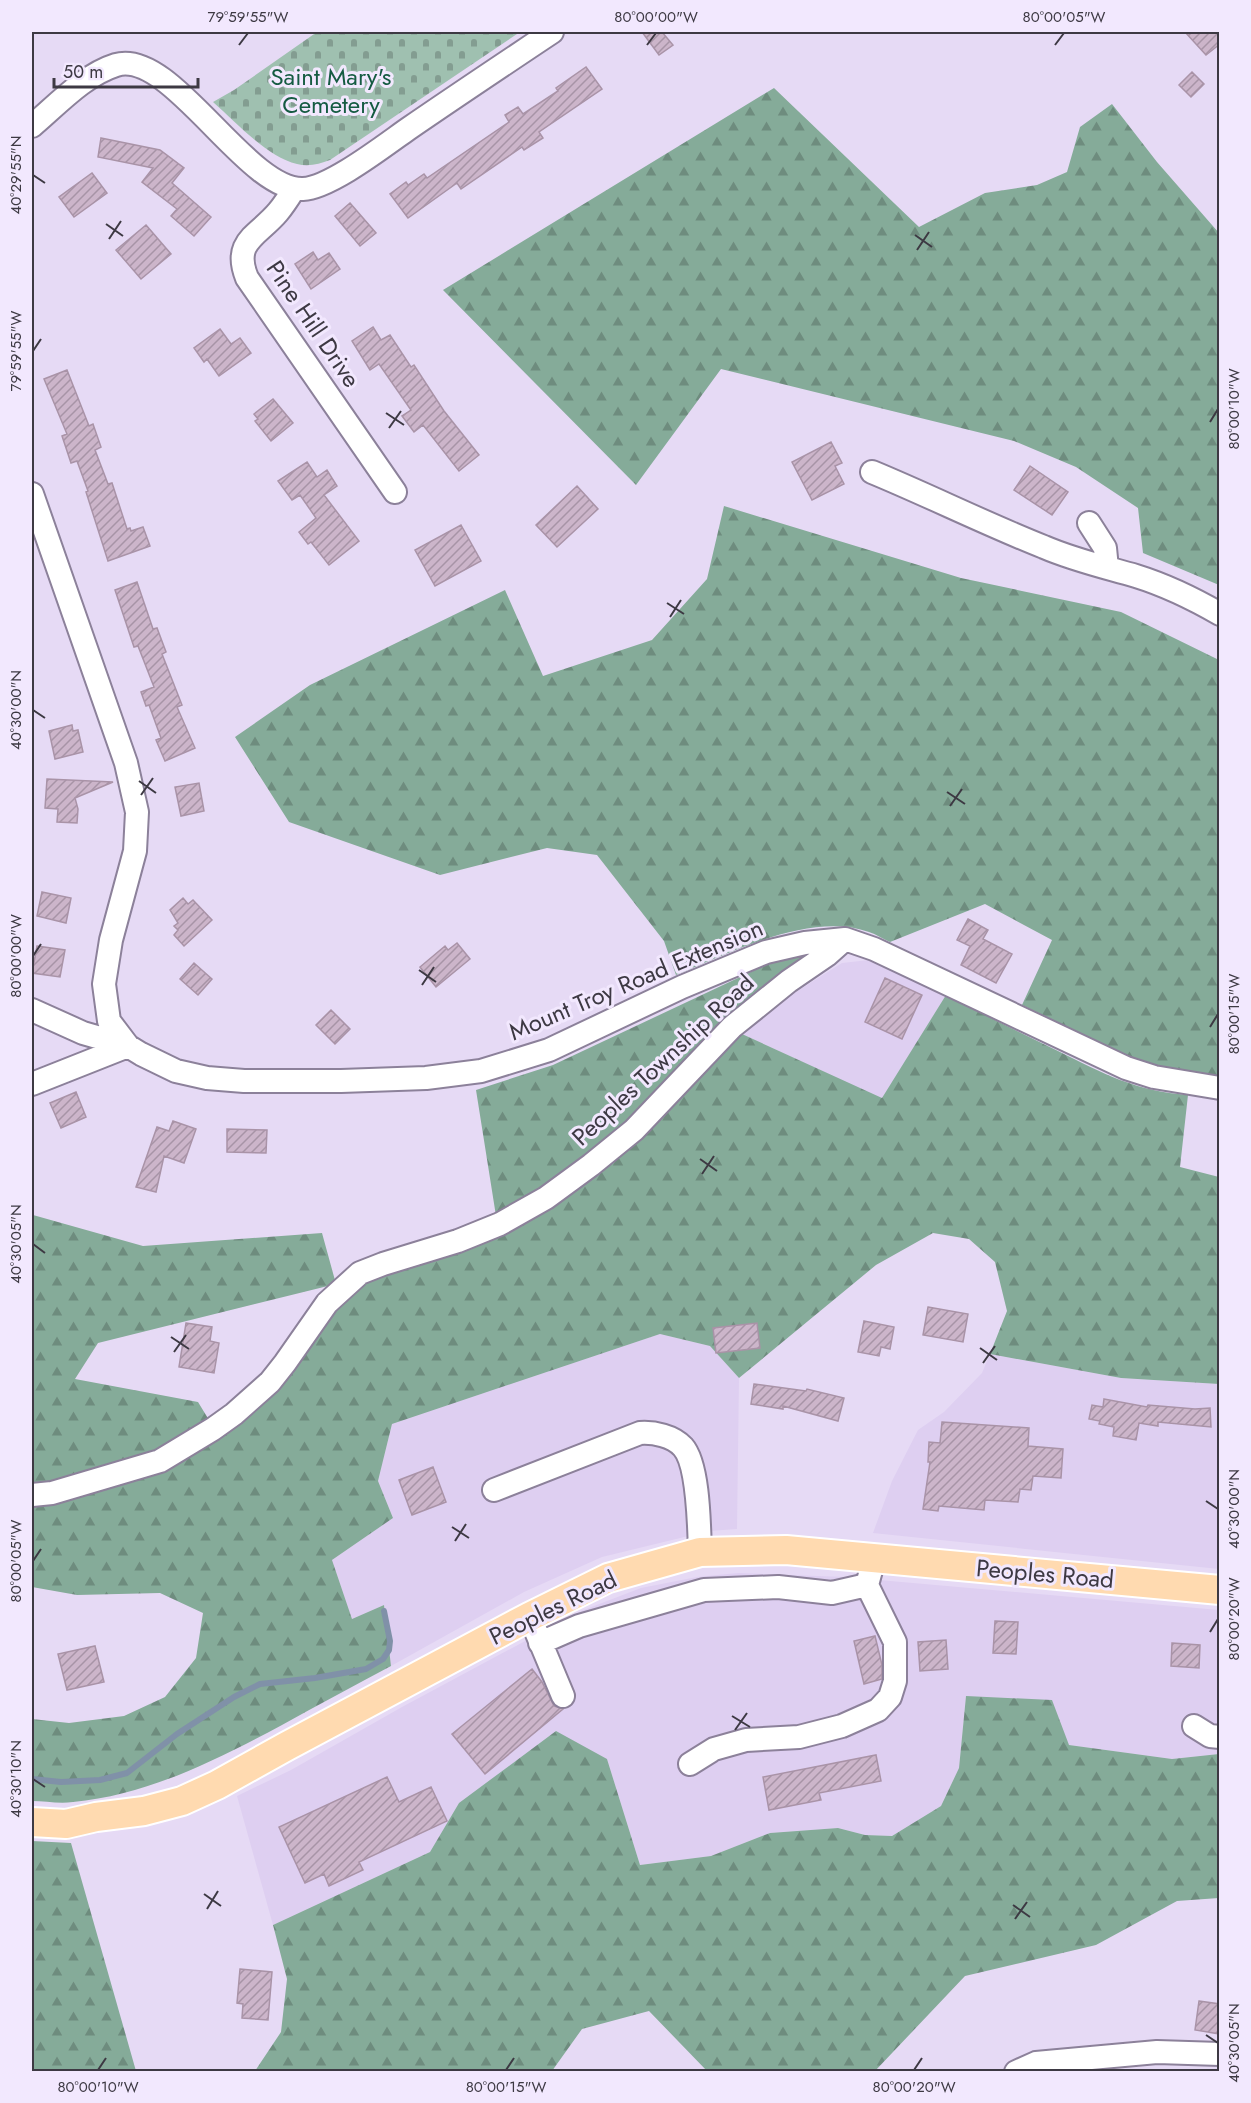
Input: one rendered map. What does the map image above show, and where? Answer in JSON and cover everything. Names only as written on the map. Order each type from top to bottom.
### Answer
[{"type":"main road","name":"Peoples Road","points":[[32,1822],[66,1824],[96,1817],[144,1811],[182,1801],[217,1785],[529,1617],[608,1578],[700,1552],[786,1550],[871,1572],[1220,1590]]},
{"type":"street","points":[[32,126],[94,75],[118,64],[138,64],[162,78],[274,180],[294,189],[315,187],[336,176],[552,32]]},
{"type":"street","name":"Pine Hill Drive","points":[[294,189],[277,213],[253,235],[245,247],[241,262],[247,278],[394,492]]},
{"type":"street","points":[[872,472],[934,497],[1045,548],[1149,581],[1197,601],[1220,614]]},
{"type":"street","name":"Mount Troy Road Extension","points":[[32,494],[126,763],[137,812],[135,851],[111,940],[104,984],[109,1021],[128,1046],[149,1059],[176,1071],[207,1078],[244,1081],[426,1078],[482,1071],[549,1050],[681,987],[766,952],[805,943],[845,939],[895,959],[1126,1068],[1154,1077],[1220,1088]]},
{"type":"street","points":[[1089,523],[1105,548],[1107,568]]},
{"type":"street","name":"Peoples Township Road","points":[[32,1496],[52,1493],[160,1461],[234,1414],[270,1382],[327,1303],[360,1273],[500,1224],[546,1198],[634,1130],[732,1027],[845,939]]},
{"type":"street","points":[[32,1010],[83,1033],[128,1046]]},
{"type":"street","points":[[32,1084],[128,1046]]},
{"type":"street","points":[[494,1490],[640,1433],[651,1432],[683,1446],[688,1454],[697,1500],[700,1552]]},
{"type":"street","points":[[540,1643],[579,1626],[704,1590],[778,1587],[832,1593],[871,1572],[895,1642],[897,1658],[895,1681],[890,1697],[878,1710],[842,1726],[799,1737],[746,1740],[714,1749],[690,1764]]},
{"type":"street","points":[[529,1617],[563,1696]]},
{"type":"street","points":[[1194,1726],[1210,1736],[1220,1737]]},
{"type":"street","points":[[1016,2072],[1036,2063],[1157,2052],[1220,2054]]},
{"type":"shaded area","points":[[869,960],[946,995],[882,1099],[742,1034],[767,1010],[842,963]]},
{"type":"shaded area","points":[[660,1334],[710,1346],[739,1378],[737,1529],[709,1531],[602,1557],[524,1592],[391,1666],[384,1605],[352,1619],[332,1560],[393,1518],[378,1481],[392,1424]]},
{"type":"shaded area","points":[[990,1354],[1121,1378],[1219,1384],[1219,1569],[873,1533],[892,1481],[918,1430],[944,1412],[982,1373]]},
{"type":"shaded area","points":[[738,1573],[845,1577],[1219,1610],[1219,1754],[1172,1759],[1069,1745],[966,1696],[959,1768],[941,1806],[892,1836],[865,1835],[838,1828],[770,1833],[711,1856],[640,1865],[607,1759],[459,1803],[430,1852],[273,1925],[237,1796],[291,1770],[402,1707],[581,1611],[641,1588],[697,1577]]},
{"type":"green space","name":"Saint Mary's Cemetery","points":[[317,32],[520,32],[330,160],[314,165],[301,165],[286,160],[264,147],[213,102]]},
{"type":"green space","points":[[774,88],[919,227],[985,193],[1037,185],[1067,172],[1080,127],[1112,104],[1157,162],[1219,233],[1219,585],[1143,553],[1138,508],[1076,467],[1014,441],[721,369],[636,485],[443,290]]},
{"type":"green space","points":[[724,506],[961,578],[1121,612],[1219,660],[1219,1077],[1155,1069],[1022,1005],[1052,940],[985,904],[890,942],[872,933],[846,927],[822,927],[796,931],[745,946],[676,975],[664,941],[597,855],[547,848],[440,875],[289,822],[235,737],[310,685],[505,590],[543,676],[652,640],[707,579]]},
{"type":"green space","points":[[814,953],[627,1123],[548,1185],[496,1216],[476,1090],[553,1065],[772,962]]},
{"type":"green space","points":[[946,995],[1106,1074],[1152,1090],[1188,1095],[1180,1167],[1219,1177],[1219,1384],[1121,1378],[990,1354],[1007,1311],[995,1262],[969,1239],[933,1233],[876,1265],[739,1378],[710,1346],[660,1334],[392,1424],[378,1481],[393,1518],[332,1560],[352,1619],[384,1605],[391,1666],[207,1763],[155,1784],[101,1798],[68,1803],[32,1801],[32,1719],[69,1723],[124,1716],[165,1697],[196,1658],[203,1613],[160,1593],[77,1595],[32,1587],[32,1503],[213,1438],[333,1307],[355,1287],[632,1144],[742,1034],[882,1098]]},
{"type":"green space","points":[[33,1215],[143,1246],[322,1233],[336,1284],[98,1343],[75,1379],[198,1402],[209,1420],[157,1452],[32,1488]]},
{"type":"green space","points":[[966,1696],[1052,1700],[1069,1745],[1172,1759],[1219,1754],[1219,1898],[1177,1901],[1096,1945],[965,1976],[875,2071],[707,2071],[649,2011],[582,2029],[552,2071],[255,2071],[281,2032],[287,1979],[273,1925],[430,1852],[459,1803],[556,1731],[607,1759],[640,1865],[711,1856],[770,1833],[838,1828],[865,1835],[892,1836],[941,1806],[959,1768]]},
{"type":"green space","points":[[32,1841],[71,1843],[136,2071],[32,2071]]},
{"type":"building","points":[[642,32],[662,32],[673,45],[659,55]]},
{"type":"building","points":[[1185,32],[1220,32],[1220,44],[1206,55]]},
{"type":"building","points":[[586,67],[602,89],[539,132],[543,138],[524,150],[522,147],[461,189],[457,183],[408,218],[390,194],[406,182],[408,185],[424,174],[427,178],[509,122],[505,115],[518,107],[523,114],[558,91],[556,88]]},
{"type":"building","points":[[1192,72],[1204,84],[1191,97],[1179,85]]},
{"type":"building","points":[[101,138],[160,150],[184,168],[172,183],[211,217],[194,236],[171,216],[177,209],[142,182],[153,168],[98,157]]},
{"type":"building","points":[[92,173],[107,193],[74,217],[59,197]]},
{"type":"building","points":[[350,203],[376,233],[360,246],[335,216]]},
{"type":"building","points":[[146,225],[171,254],[141,279],[116,250]]},
{"type":"building","points":[[313,252],[318,260],[329,253],[340,269],[311,289],[295,264]]},
{"type":"building","points":[[373,327],[381,340],[390,335],[411,367],[414,365],[444,411],[479,455],[459,471],[423,425],[414,432],[402,416],[411,410],[379,364],[370,370],[352,341]]},
{"type":"building","points":[[220,329],[231,344],[240,338],[251,353],[219,376],[207,359],[204,362],[194,348]]},
{"type":"building","points":[[67,370],[89,426],[93,424],[101,447],[95,450],[108,484],[112,483],[127,529],[130,528],[131,531],[143,527],[150,546],[108,561],[86,492],[88,491],[77,461],[71,463],[62,436],[67,434],[44,379]]},
{"type":"building","points":[[273,399],[293,423],[271,441],[255,421],[258,419],[254,414]]},
{"type":"building","points":[[831,442],[842,463],[835,466],[844,484],[812,500],[792,462]]},
{"type":"building","points":[[307,462],[317,477],[327,470],[337,486],[324,495],[359,541],[329,565],[311,542],[308,544],[299,532],[316,518],[300,495],[292,500],[278,481]]},
{"type":"building","points":[[1030,466],[1068,492],[1052,515],[1014,490]]},
{"type":"building","points":[[577,486],[598,509],[557,547],[536,525]]},
{"type":"building","points":[[461,525],[481,561],[435,586],[415,550]]},
{"type":"building","points":[[137,582],[153,629],[157,628],[166,652],[162,654],[182,705],[177,707],[195,748],[165,761],[156,740],[161,738],[149,705],[146,706],[141,692],[154,687],[138,646],[134,647],[115,590]]},
{"type":"building","points":[[72,725],[73,731],[78,730],[83,752],[55,759],[49,731]]},
{"type":"building","points":[[47,779],[113,782],[75,798],[78,809],[77,823],[57,822],[58,809],[45,808]]},
{"type":"building","points":[[199,783],[204,811],[181,816],[175,787]]},
{"type":"building","points":[[42,892],[71,898],[66,923],[37,916]]},
{"type":"building","points":[[183,898],[188,904],[193,900],[212,920],[184,946],[174,935],[178,930],[174,926],[178,923],[170,910]]},
{"type":"building","points":[[968,919],[988,930],[983,939],[1012,954],[996,983],[961,965],[970,946],[957,940]]},
{"type":"building","points":[[457,943],[470,959],[436,987],[420,967],[445,946],[448,950]]},
{"type":"building","points":[[37,946],[65,950],[60,977],[32,973]]},
{"type":"building","points":[[194,963],[212,979],[198,995],[180,979]]},
{"type":"building","points":[[885,978],[922,995],[902,1039],[865,1022]]},
{"type":"building","points":[[331,1010],[350,1029],[335,1044],[316,1025]]},
{"type":"building","points":[[76,1092],[86,1117],[61,1128],[50,1103]]},
{"type":"building","points":[[173,1121],[196,1129],[184,1163],[164,1156],[156,1192],[136,1187],[157,1127],[169,1131]]},
{"type":"building","points":[[227,1129],[267,1130],[266,1153],[227,1152]]},
{"type":"building","points":[[928,1307],[968,1314],[963,1342],[923,1335]]},
{"type":"building","points":[[864,1321],[894,1327],[890,1349],[881,1347],[879,1356],[858,1352]]},
{"type":"building","points":[[186,1323],[212,1327],[210,1341],[219,1343],[214,1373],[179,1367]]},
{"type":"building","points":[[757,1323],[760,1348],[716,1353],[713,1328]]},
{"type":"building","points":[[754,1384],[806,1391],[807,1389],[844,1398],[838,1421],[783,1406],[783,1409],[751,1404]]},
{"type":"building","points":[[1104,1399],[1147,1407],[1148,1405],[1210,1408],[1211,1427],[1158,1422],[1158,1426],[1139,1423],[1136,1440],[1113,1436],[1114,1427],[1089,1419],[1092,1405],[1103,1407]]},
{"type":"building","points":[[942,1422],[1029,1428],[1028,1446],[1063,1449],[1061,1478],[1033,1476],[1031,1490],[1020,1489],[1018,1502],[985,1500],[984,1510],[939,1506],[938,1511],[923,1509],[930,1462],[928,1462],[929,1442],[940,1443]]},
{"type":"building","points":[[433,1467],[446,1502],[412,1515],[399,1480]]},
{"type":"building","points":[[995,1621],[1018,1622],[1016,1654],[993,1653]]},
{"type":"building","points":[[875,1636],[882,1665],[882,1679],[864,1684],[854,1641]]},
{"type":"building","points":[[946,1640],[948,1669],[920,1671],[918,1642]]},
{"type":"building","points":[[1172,1643],[1200,1645],[1199,1668],[1171,1666]]},
{"type":"building","points":[[95,1646],[104,1682],[67,1690],[58,1654]]},
{"type":"building","points":[[532,1669],[542,1682],[554,1706],[563,1709],[485,1774],[452,1734]]},
{"type":"building","points":[[876,1755],[881,1781],[819,1793],[821,1800],[769,1810],[763,1777]]},
{"type":"building","points":[[387,1777],[399,1802],[431,1787],[447,1821],[359,1862],[363,1870],[329,1886],[324,1874],[305,1883],[279,1827]]},
{"type":"building","points":[[240,1969],[272,1972],[268,2020],[242,2018],[243,2004],[237,2003]]},
{"type":"building","points":[[1199,2001],[1220,2004],[1220,2034],[1195,2030]]},
{"type":"waterway","points":[[32,1779],[61,1782],[100,1780],[127,1773],[177,1734],[234,1697],[260,1684],[366,1669],[383,1659],[389,1650],[390,1641],[384,1611]]}]
